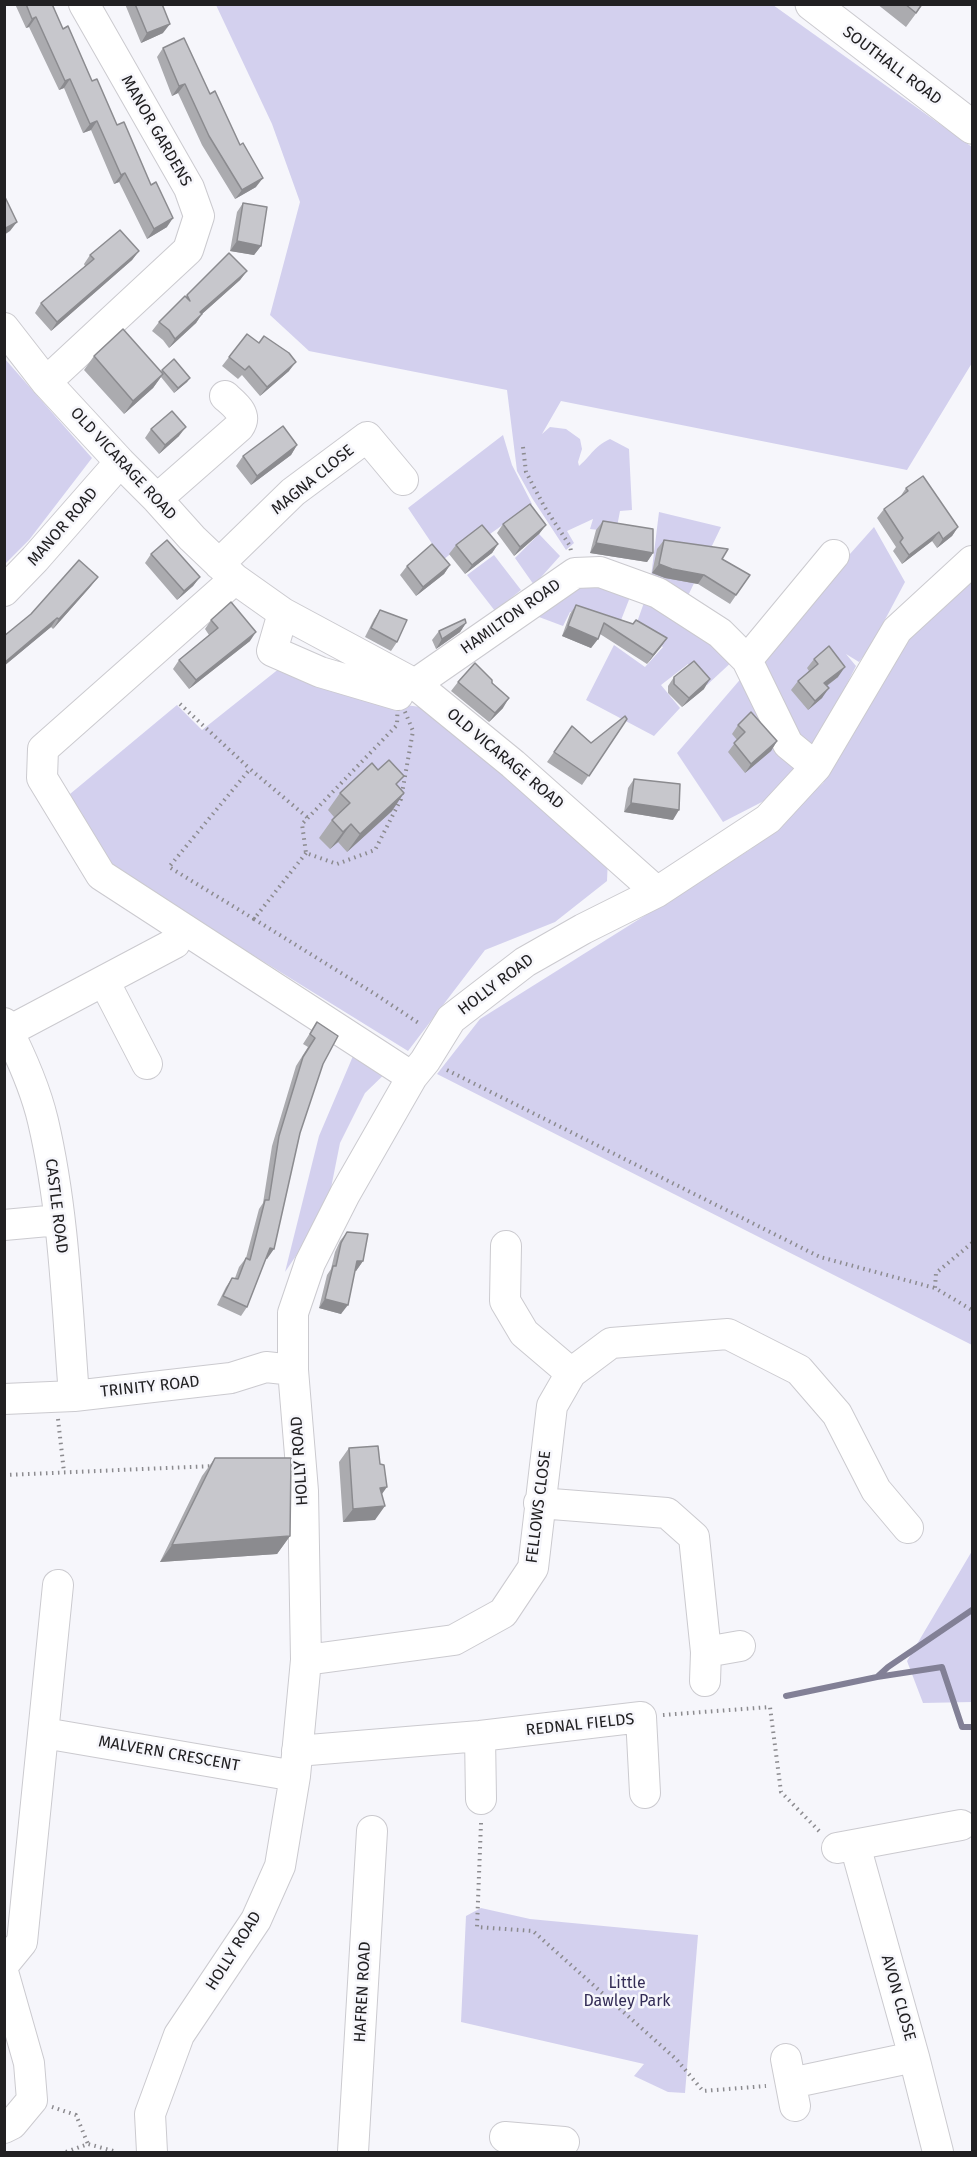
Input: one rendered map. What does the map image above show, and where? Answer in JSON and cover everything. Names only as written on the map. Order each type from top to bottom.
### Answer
[{"type":"main road","name":"SOUTHALL ROAD","points":[[812,4],[972,127]]},
{"type":"street","name":"MANOR GARDENS","points":[[46,382],[188,250],[199,216],[189,188],[84,4]]},
{"type":"street","name":"OLD VICARAGE ROAD","points":[[4,328],[46,382],[192,538],[227,572],[283,613],[404,685],[513,764],[657,892]]},
{"type":"street","points":[[157,499],[243,421],[242,414],[225,396]]},
{"type":"street","name":"MAGNA CLOSE","points":[[227,572],[293,492],[368,436],[403,480]]},
{"type":"street","name":"MANOR ROAD","points":[[4,591],[120,462]]},
{"type":"street","points":[[747,660],[834,555]]},
{"type":"street","points":[[657,892],[768,819],[816,766],[897,630],[972,561]]},
{"type":"street","points":[[227,572],[44,749],[42,778],[101,874],[419,1069]]},
{"type":"street","name":"HAMILTON ROAD","points":[[404,685],[574,573],[600,572],[658,592],[720,633],[747,660],[788,744],[816,766]]},
{"type":"street","name":"HOLLY ROAD","points":[[152,2152],[150,2114],[180,2035],[256,1920],[280,1866],[296,1763],[306,1660],[303,1491],[293,1370],[293,1313],[310,1263],[345,1194],[419,1069],[452,1019],[525,962],[583,929],[657,892]]},
{"type":"street","points":[[7,1027],[104,981],[175,943]]},
{"type":"street","points":[[104,981],[147,1064]]},
{"type":"street","name":"CASTLE ROAD","points":[[7,1027],[31,1081],[43,1120],[59,1220],[65,1396]]},
{"type":"street","points":[[4,1225],[59,1220]]},
{"type":"street","points":[[506,1246],[505,1301],[524,1334],[570,1373]]},
{"type":"street","name":"FELLOWS CLOSE","points":[[306,1660],[454,1640],[502,1613],[533,1568],[552,1406],[570,1373],[611,1343],[728,1334],[799,1370],[837,1414],[876,1490],[908,1528]]},
{"type":"street","name":"TRINITY ROAD","points":[[4,1398],[65,1396],[231,1378],[266,1367],[293,1370]]},
{"type":"street","points":[[539,1503],[667,1513],[694,1537],[706,1666],[740,1646]]},
{"type":"street","points":[[4,1964],[22,1941],[59,1586]]},
{"type":"street","name":"REDNAL FIELDS","points":[[296,1763],[480,1736],[641,1717],[645,1793]]},
{"type":"street","name":"MALVERN CRESCENT","points":[[44,1733],[296,1763]]},
{"type":"street","points":[[480,1736],[481,1799]]},
{"type":"street","points":[[846,1846],[961,1825]]},
{"type":"street","name":"HAFREN ROAD","points":[[353,2152],[372,1831]]},
{"type":"street","name":"AVON CLOSE","points":[[846,1846],[914,2057],[938,2152]]},
{"type":"street","points":[[4,1975],[29,2063],[32,2100],[12,2124],[4,2128]]},
{"type":"street","points":[[790,2083],[914,2057]]},
{"type":"street","points":[[505,2136],[546,2145]]},
{"type":"path","points":[[523,447],[526,472],[544,506],[570,546],[574,573]]},
{"type":"path","points":[[254,919],[306,853],[302,824],[397,725],[404,685]]},
{"type":"path","points":[[306,853],[337,864],[375,850],[401,799],[413,731],[404,685]]},
{"type":"path","points":[[180,704],[250,770],[308,818]]},
{"type":"path","points":[[250,770],[169,867],[375,994],[425,1028]]},
{"type":"path","points":[[419,1069],[457,1074],[544,1120],[820,1257],[935,1288],[972,1310]]},
{"type":"path","points":[[935,1288],[936,1273],[972,1243]]},
{"type":"path","points":[[64,1472],[65,1396]]},
{"type":"path","points":[[4,1475],[225,1466]]},
{"type":"path","points":[[641,1717],[770,1707],[781,1792],[846,1846]]},
{"type":"path","points":[[481,1799],[477,1927],[533,1931],[677,2060],[703,2091],[790,2083]]},
{"type":"path","points":[[32,2100],[76,2115],[88,2144]]},
{"type":"path","points":[[66,2152],[88,2144],[117,2152]]},
{"type":"green space","points":[[216,5],[773,5],[972,147],[972,363],[907,470],[561,401],[542,434],[550,427],[566,429],[580,439],[582,449],[579,466],[596,448],[610,439],[629,449],[632,510],[620,511],[616,532],[590,529],[593,519],[567,531],[574,543],[566,550],[517,471],[507,390],[309,351],[270,315],[300,202],[272,124]]},
{"type":"green space","points":[[5,359],[92,458],[29,540],[5,564]]},
{"type":"green space","points":[[503,435],[512,465],[532,504],[490,534],[486,530],[464,543],[443,560],[408,508]]},
{"type":"green space","points":[[659,512],[721,527],[685,602],[651,577]]},
{"type":"green space","points":[[874,527],[905,582],[871,646],[859,662],[846,654],[856,666],[811,756],[760,655]]},
{"type":"green space","points":[[539,534],[560,556],[534,585],[515,558]]},
{"type":"green space","points":[[494,555],[521,590],[495,611],[467,575]]},
{"type":"green space","points":[[972,579],[972,1345],[437,1074],[480,1019],[751,849],[823,783],[906,641]]},
{"type":"green space","points":[[572,585],[634,587],[614,638],[603,623],[570,612],[563,626],[531,614]]},
{"type":"green space","points":[[647,594],[736,658],[707,685],[688,664],[661,685],[680,708],[654,736],[586,700],[614,645],[645,667],[663,647],[635,628]]},
{"type":"green space","points":[[285,664],[367,700],[428,708],[608,857],[607,881],[555,922],[485,950],[408,1051],[109,866],[70,794],[177,705],[202,730]]},
{"type":"green space","points":[[744,675],[806,765],[795,785],[723,822],[677,753]]},
{"type":"green space","points":[[356,1049],[394,1065],[365,1093],[340,1143],[330,1193],[304,1244],[285,1272],[319,1136]]},
{"type":"green space","points":[[972,1551],[972,1702],[923,1703],[907,1661]]},
{"type":"green space","name":"Little Dawley Park","points":[[481,1908],[530,1919],[698,1935],[685,2093],[668,2092],[634,2076],[644,2064],[461,2022],[466,1916]]},
{"type":"building","points":[[26,4],[52,4],[63,29],[68,26],[92,81],[97,79],[117,125],[124,122],[151,185],[156,182],[173,218],[154,229],[125,173],[121,175],[97,121],[90,124],[70,79],[65,81],[36,17],[32,19]]},
{"type":"building","points":[[135,4],[162,4],[170,24],[147,33]]},
{"type":"building","points":[[905,4],[922,4],[916,13]]},
{"type":"building","points":[[184,38],[210,94],[215,91],[240,145],[243,143],[263,178],[242,190],[209,136],[185,84],[179,86],[163,48]]},
{"type":"building","points":[[4,195],[17,222],[4,229]]},
{"type":"building","points":[[243,203],[267,207],[261,246],[237,241]]},
{"type":"building","points":[[120,230],[139,251],[57,322],[41,303],[94,259],[90,255]]},
{"type":"building","points":[[229,253],[247,271],[200,312],[202,314],[175,339],[159,322],[185,296],[190,301],[187,295]]},
{"type":"building","points":[[123,329],[163,374],[133,401],[94,356]]},
{"type":"building","points":[[247,334],[259,343],[264,336],[289,353],[296,362],[267,387],[249,366],[245,370],[229,357]]},
{"type":"building","points":[[174,359],[190,378],[178,388],[162,370]]},
{"type":"building","points":[[172,411],[186,427],[165,445],[151,429]]},
{"type":"building","points":[[283,426],[297,445],[257,476],[243,456]]},
{"type":"building","points":[[923,476],[958,527],[943,539],[939,532],[909,555],[900,542],[903,538],[884,509],[908,491],[906,488]]},
{"type":"building","points":[[530,504],[546,525],[520,547],[503,524]]},
{"type":"building","points":[[603,521],[653,529],[653,553],[596,543]]},
{"type":"building","points":[[482,525],[498,544],[472,565],[456,545]]},
{"type":"building","points":[[167,540],[200,577],[184,591],[151,554]]},
{"type":"building","points":[[664,540],[728,549],[722,559],[750,575],[736,595],[704,575],[659,564]]},
{"type":"building","points":[[432,544],[450,565],[423,587],[407,566]]},
{"type":"building","points":[[79,560],[98,577],[59,619],[57,618],[4,663],[4,636],[31,614]]},
{"type":"building","points":[[231,602],[256,632],[196,680],[179,660],[218,628],[211,620]]},
{"type":"building","points":[[576,605],[633,624],[636,620],[667,638],[653,655],[604,623],[598,639],[568,626]]},
{"type":"building","points":[[380,610],[407,620],[397,642],[371,628]]},
{"type":"building","points":[[465,619],[466,623],[442,639],[439,631]]},
{"type":"building","points":[[829,646],[845,667],[824,683],[829,688],[815,701],[798,681],[818,664],[814,659]]},
{"type":"building","points":[[694,661],[710,679],[689,698],[674,684],[674,677]]},
{"type":"building","points":[[475,663],[509,698],[495,713],[458,682]]},
{"type":"building","points":[[751,712],[777,741],[751,764],[734,743],[745,732],[738,725]]},
{"type":"building","points":[[625,716],[627,719],[589,776],[554,752],[572,726],[591,743]]},
{"type":"building","points":[[389,760],[404,776],[396,784],[404,793],[360,834],[351,824],[343,832],[332,820],[350,803],[340,793],[372,763],[378,770]]},
{"type":"building","points":[[634,779],[680,784],[679,810],[631,803]]},
{"type":"building","points":[[317,1022],[338,1036],[323,1064],[300,1133],[274,1249],[270,1248],[247,1307],[223,1296],[232,1278],[238,1279],[246,1258],[250,1260],[265,1200],[269,1200],[279,1136],[303,1057],[315,1038],[310,1034]]},
{"type":"building","points":[[347,1232],[368,1234],[363,1261],[357,1261],[348,1305],[325,1299],[333,1266],[336,1266],[341,1243]]},
{"type":"building","points":[[378,1446],[380,1464],[384,1465],[387,1487],[380,1488],[385,1506],[353,1509],[349,1448]]},
{"type":"building","points":[[215,1458],[291,1458],[290,1536],[172,1545]]},
{"type":"waterway","points":[[786,1696],[877,1677],[888,1667],[972,1610]]},
{"type":"waterway","points":[[877,1677],[942,1667],[962,1727],[972,1727]]}]
